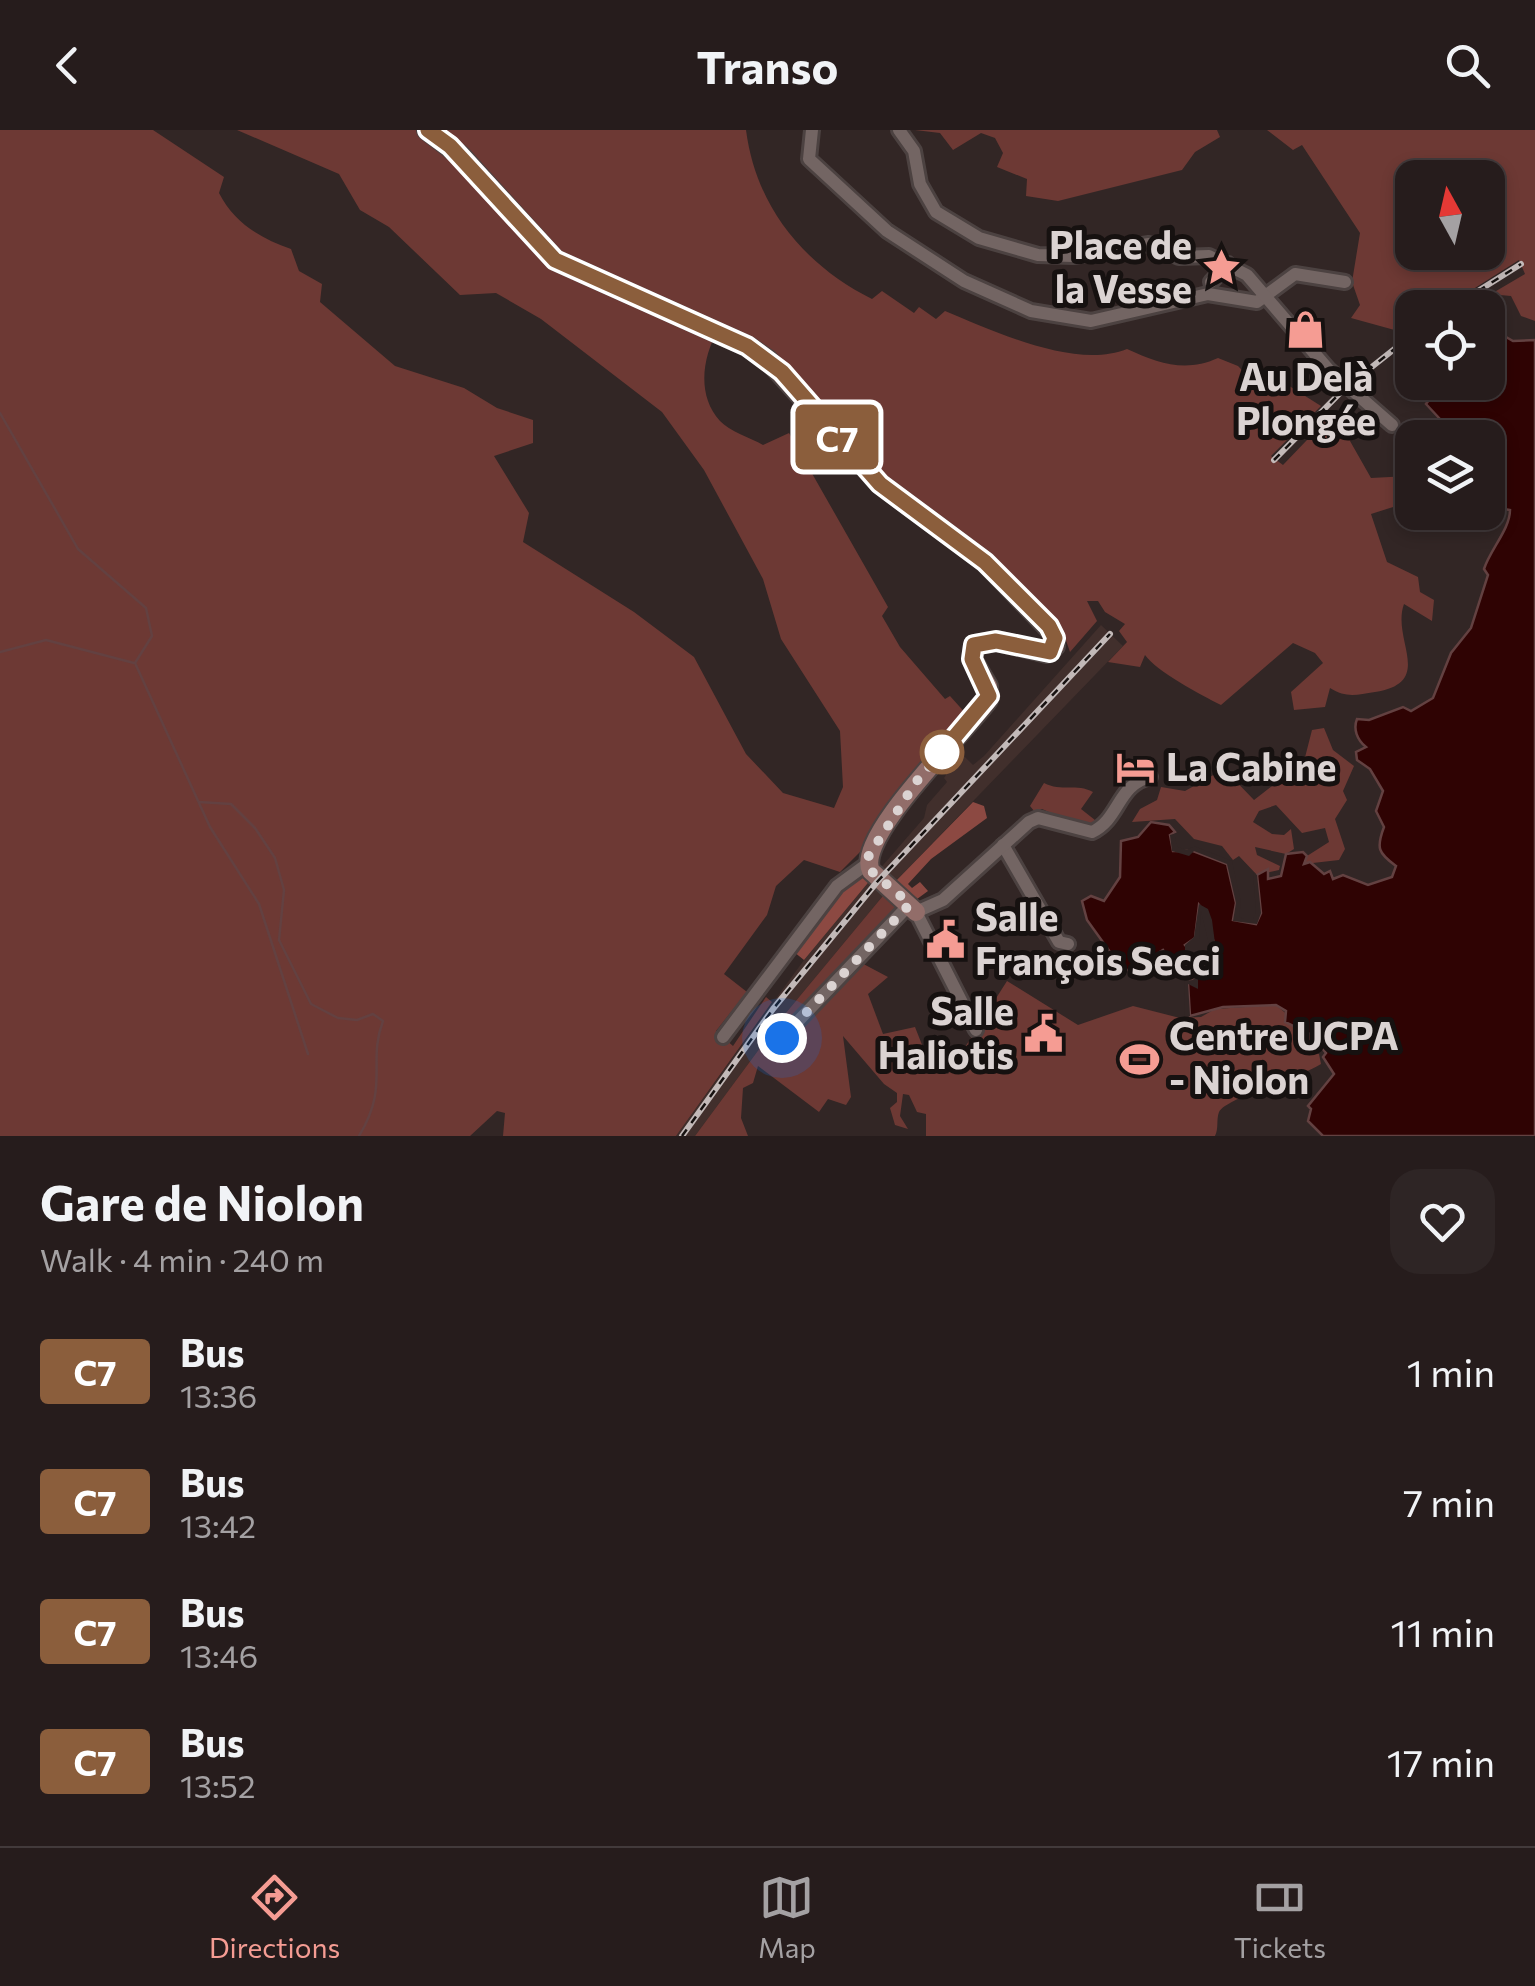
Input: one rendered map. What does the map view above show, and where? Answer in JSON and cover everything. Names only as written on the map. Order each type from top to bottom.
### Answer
[{"type":"street","points":[[428,130],[450,146],[555,260],[747,346],[782,372],[880,484],[985,562],[1052,632],[1055,646],[1047,653],[996,641],[974,645],[972,659],[988,686],[988,700],[916,782],[867,864],[837,886],[723,1038]]},
{"type":"street","points":[[812,130],[809,160],[854,196],[887,231],[964,281],[1031,311],[1091,321],[1208,294],[1250,303],[1295,274],[1345,282]]},
{"type":"street","points":[[899,130],[914,151],[920,184],[936,212],[979,238],[1038,255],[1073,256],[1149,244],[1178,257],[1209,256],[1248,275],[1328,369],[1392,426]]},
{"type":"street","points":[[1211,282],[1228,264]]},
{"type":"street","points":[[782,1038],[913,908],[943,900],[1029,822],[1048,820],[1092,832],[1101,828],[1128,786],[1150,777]]},
{"type":"street","points":[[1003,844],[1060,942],[1068,944]]},
{"type":"street","points":[[867,864],[913,908],[976,1030]]},
{"type":"shaded area","points":[[0,130],[153,130],[224,177],[219,193],[240,221],[268,240],[291,249],[299,271],[322,284],[320,302],[395,366],[464,388],[497,408],[533,420],[533,443],[494,456],[529,513],[523,542],[634,612],[694,657],[746,754],[783,793],[834,808],[843,787],[840,731],[781,639],[763,579],[704,470],[662,412],[541,319],[496,293],[460,295],[389,227],[360,210],[339,174],[237,130],[746,130],[760,184],[787,231],[825,269],[872,299],[882,291],[914,313],[919,307],[936,319],[945,311],[1010,337],[1059,351],[1084,355],[1127,349],[1161,362],[1183,365],[1218,358],[1238,366],[1259,388],[1283,382],[1321,406],[1271,456],[1283,465],[1330,416],[1358,429],[1350,441],[1371,478],[1395,477],[1395,506],[1371,514],[1387,562],[1418,577],[1420,592],[1434,600],[1432,621],[1404,604],[1408,669],[1403,679],[1393,687],[1351,695],[1330,688],[1325,707],[1294,710],[1291,692],[1323,663],[1315,653],[1293,643],[1221,705],[1169,675],[1145,655],[1140,667],[1108,662],[1127,642],[1119,631],[1125,624],[1105,612],[1098,601],[1087,601],[1097,621],[1070,652],[1062,629],[996,560],[888,482],[794,372],[758,345],[718,330],[704,376],[712,411],[729,428],[763,445],[789,433],[888,607],[882,616],[900,647],[945,699],[950,696],[968,716],[912,775],[862,850],[840,872],[804,860],[776,886],[767,915],[724,974],[747,992],[716,1031],[733,1046],[766,997],[772,1002],[676,1136],[503,1136],[505,1113],[497,1111],[470,1136],[0,1136]]},
{"type":"shaded area","points":[[915,130],[1217,130],[1220,137],[1195,152],[1182,170],[1058,201],[1026,196],[1027,179],[997,167],[1003,153],[995,138],[981,133],[953,150],[940,133]]},
{"type":"shaded area","points":[[1267,130],[1535,130],[1535,321],[1521,316],[1511,296],[1498,290],[1525,274],[1519,260],[1505,269],[1505,160],[1395,160],[1395,270],[1503,270],[1472,290],[1395,290],[1395,330],[1351,318],[1360,305],[1352,282],[1360,233],[1302,145],[1293,150]]},
{"type":"shaded area","points":[[1505,336],[1513,341],[1535,340],[1535,1136],[1323,1136],[1308,1121],[1308,1106],[1334,1074],[1323,1057],[1326,1053],[1312,1035],[1285,1022],[1286,1011],[1276,1005],[1223,1007],[1190,1016],[1188,983],[1217,958],[1208,917],[1199,905],[1195,938],[1185,945],[1191,952],[1187,959],[1179,957],[1175,969],[1168,971],[1170,961],[1163,950],[1131,970],[1123,970],[1087,920],[1082,901],[1091,896],[1104,901],[1120,877],[1121,841],[1138,837],[1151,822],[1169,825],[1175,832],[1170,835],[1173,851],[1193,851],[1227,864],[1236,903],[1233,920],[1256,924],[1261,913],[1257,875],[1268,869],[1268,879],[1281,876],[1286,854],[1303,852],[1307,856],[1304,864],[1310,862],[1324,874],[1330,871],[1333,879],[1343,875],[1368,885],[1392,877],[1396,866],[1382,853],[1384,827],[1376,811],[1383,791],[1370,769],[1357,760],[1356,752],[1366,747],[1357,734],[1357,719],[1369,720],[1403,707],[1411,711],[1433,698],[1451,653],[1471,628],[1488,575],[1484,569],[1505,530],[1510,510],[1505,509],[1505,420],[1441,420],[1426,404],[1429,400],[1505,400]]},
{"type":"shaded area","points":[[1101,625],[1123,646],[892,885],[877,872],[924,818],[927,805],[947,782],[944,778],[949,770],[963,755],[973,765],[984,756]]},
{"type":"shaded area","points":[[1324,728],[1333,750],[1354,766],[1343,791],[1347,800],[1335,819],[1345,849],[1339,860],[1304,864],[1307,856],[1329,842],[1325,828],[1302,833],[1276,805],[1259,811],[1253,822],[1272,834],[1284,835],[1291,829],[1294,849],[1286,854],[1255,847],[1257,855],[1280,866],[1279,870],[1257,875],[1239,856],[1233,860],[1222,846],[1194,839],[1175,819],[1132,822],[1140,809],[1157,800],[1161,787],[1185,791],[1224,769],[1254,800],[1289,773],[1300,777],[1312,730]]},
{"type":"shaded area","points":[[1044,783],[1093,792],[1081,809],[1100,824],[1087,829],[1042,809],[1035,812],[1030,806]]},
{"type":"shaded area","points":[[973,802],[984,806],[987,818],[931,859],[908,884],[912,888],[920,882],[928,891],[913,902],[892,885]]},
{"type":"shaded area","points":[[868,875],[872,878],[804,960],[794,952],[836,896],[856,879]]},
{"type":"shaded area","points":[[872,878],[887,891],[785,1014],[695,1136],[676,1136],[804,960]]},
{"type":"shaded area","name":"Centre UCPA - Niolon","points":[[887,891],[904,904],[854,959],[888,977],[868,994],[883,1034],[915,1027],[928,1060],[948,1074],[1007,981],[1078,1025],[1133,1006],[1180,1018],[1201,1017],[1215,1009],[1276,1005],[1317,1040],[1312,1051],[1319,1054],[1321,1064],[1225,1106],[1219,1112],[1215,1136],[926,1136],[926,1114],[917,1112],[909,1095],[903,1094],[900,1116],[908,1129],[895,1125],[890,1108],[897,1102],[897,1093],[884,1084],[843,1036],[851,1097],[846,1105],[828,1099],[819,1112],[758,1066],[753,1083],[743,1088],[741,1118],[748,1136],[695,1136],[785,1014]]},
{"type":"pier","points":[[1180,832],[1175,838],[1178,847],[1187,850],[1194,846],[1232,861],[1241,902],[1239,917],[1244,919],[1253,919],[1256,912],[1253,872],[1257,875],[1261,913],[1257,924],[1233,921],[1236,903],[1227,864],[1194,851],[1189,856],[1172,851],[1170,835]]},
{"type":"pier","points":[[1199,904],[1208,909],[1212,920],[1217,959],[1198,978],[1198,989],[1188,984],[1190,1016],[1185,1017],[1184,981],[1193,980],[1212,957],[1201,911],[1199,939],[1190,947],[1196,953],[1189,964],[1191,953],[1185,952],[1185,945],[1194,937]]},
{"type":"waterway","points":[[0,413],[78,549],[146,608],[152,636],[135,663],[210,827],[259,904],[308,1054]]},
{"type":"waterway","points":[[0,652],[46,640],[134,663]]},
{"type":"waterway","points":[[199,802],[231,804],[255,828],[275,858],[284,890],[279,940],[311,1004],[338,1018],[357,1020],[373,1014],[383,1021],[374,1102],[359,1136]]},
{"type":"railway","points":[[1480,290],[1521,264]]},
{"type":"railway","points":[[1274,460],[1344,389],[1395,348]]},
{"type":"railway","points":[[682,1136],[773,1009],[877,882],[1110,634]]},
{"type":"bus line","name":"C7","points":[[428,130],[461,156],[534,242],[555,260],[747,346],[768,360],[880,484],[985,562],[1049,626],[1055,646],[1043,654],[996,641],[974,645],[972,659],[988,686],[989,696],[942,752]]},
{"type":"place","name":"Place de la Vesse","points":[[1222,268]]},
{"type":"place","name":"Au Delà Plongée","points":[[1306,329]]},
{"type":"place","name":"La Cabine","points":[[1136,768]]},
{"type":"place","name":"Salle François Secci","points":[[945,940]]},
{"type":"place","name":"Salle Haliotis","points":[[1044,1034]]},
{"type":"place","name":"Centre UCPA - Niolon","points":[[1139,1059]]},
{"type":"route","points":[[782,1038],[910,904],[871,871],[868,857],[916,782],[942,752]]}]
